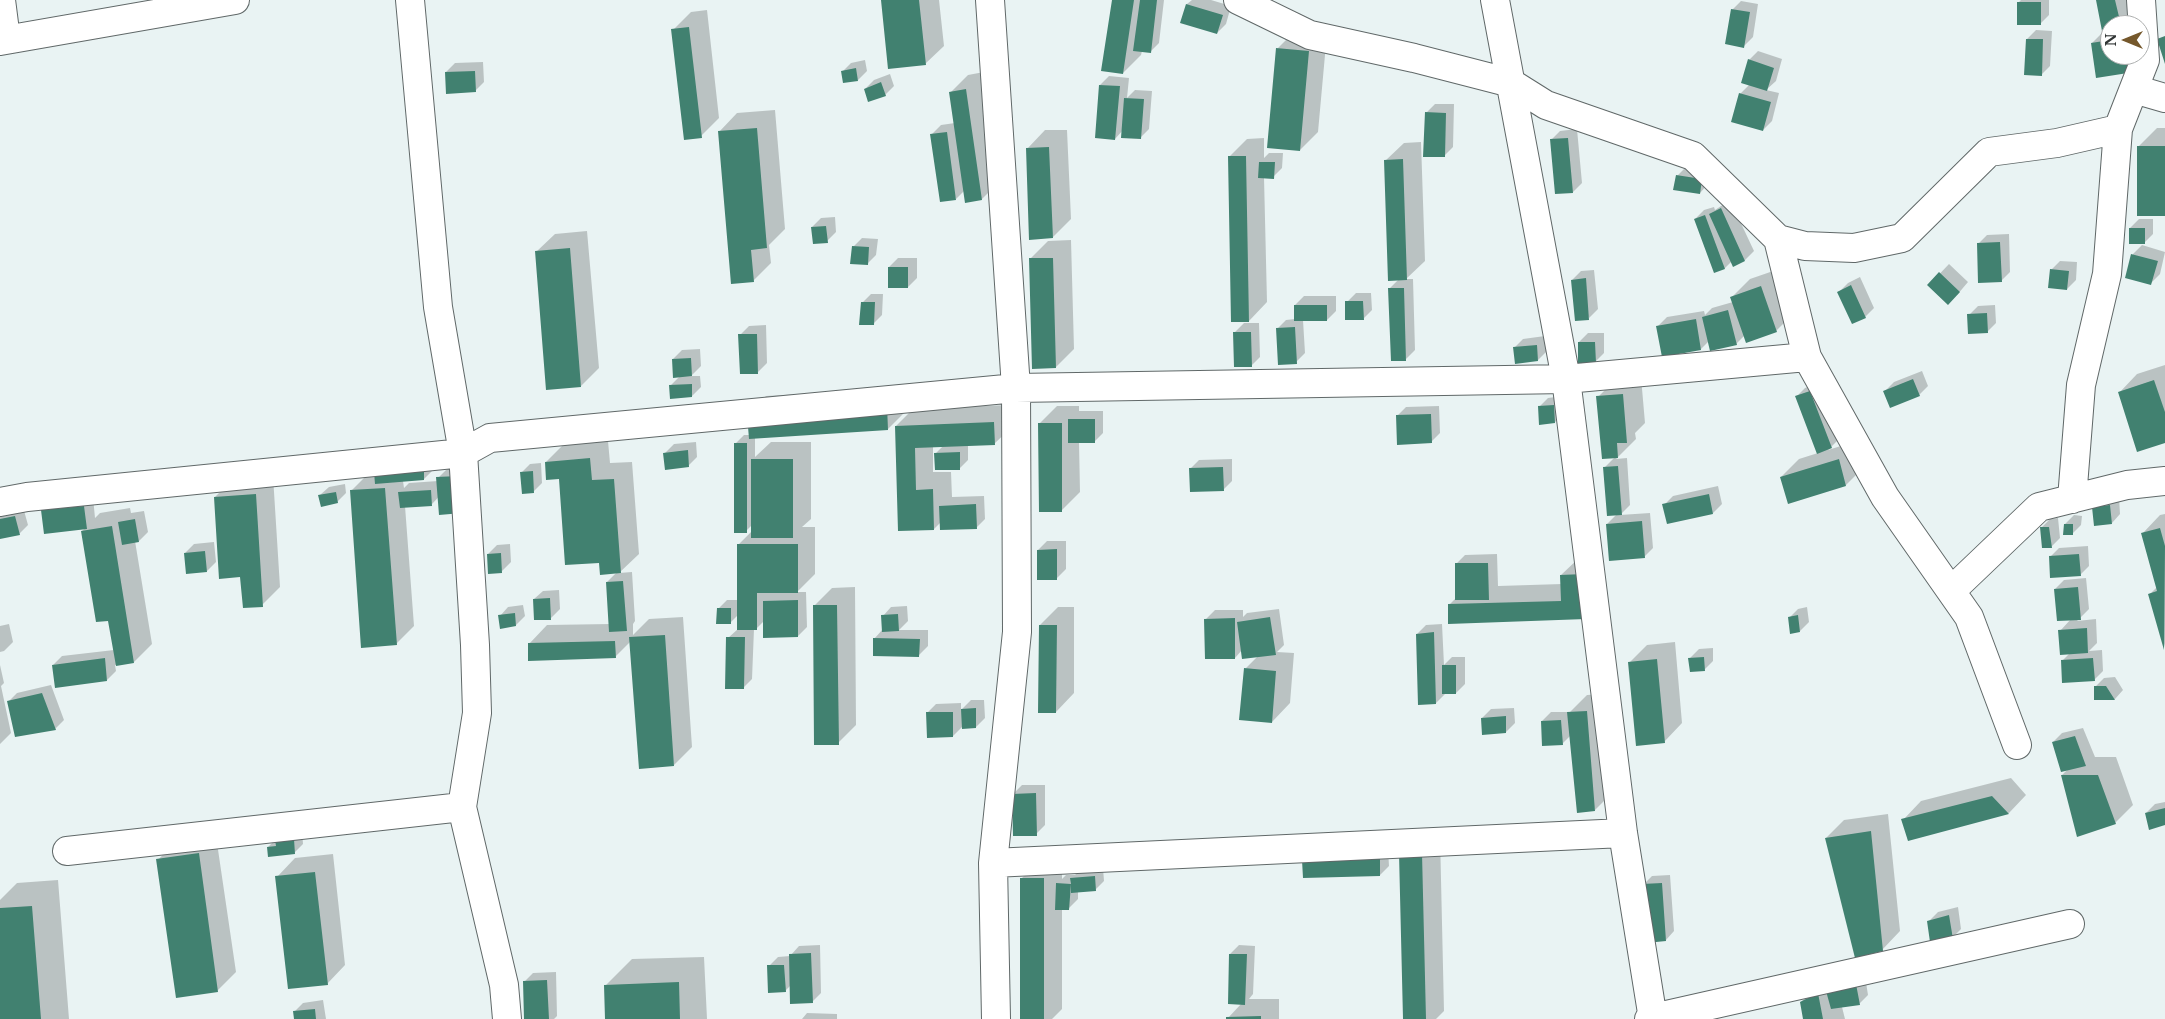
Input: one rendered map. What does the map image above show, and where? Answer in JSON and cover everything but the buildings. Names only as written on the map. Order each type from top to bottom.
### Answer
[{"type":"street","points":[[1,0],[3,40],[235,0]]},
{"type":"street","points":[[410,0],[438,307],[463,453],[475,636],[477,713],[462,807],[504,985],[507,1019]]},
{"type":"street","points":[[990,0],[1016,388],[1017,632],[993,863],[996,1019]]},
{"type":"street","points":[[1238,0],[1310,35],[1414,58],[1510,83],[1546,105],[1693,156],[1778,239],[1805,246],[1854,248],[1902,238],[1989,152],[2057,143],[2118,129]]},
{"type":"street","points":[[1495,0],[1566,379],[1623,833],[1652,1019],[2070,924]]},
{"type":"street","points":[[2072,499],[2081,385],[2107,274],[2118,129],[2145,60],[2141,0]]},
{"type":"street","points":[[2134,89],[2165,98]]},
{"type":"street","points":[[1778,239],[1807,357],[1884,497],[1969,617],[2017,745]]},
{"type":"street","points":[[0,502],[27,497],[463,453],[490,438],[1016,388],[1566,379],[1807,357]]},
{"type":"street","points":[[1951,591],[2040,507],[2127,485],[2165,481]]},
{"type":"street","points":[[67,852],[462,807]]},
{"type":"street","points":[[993,863],[1623,833]]}]
